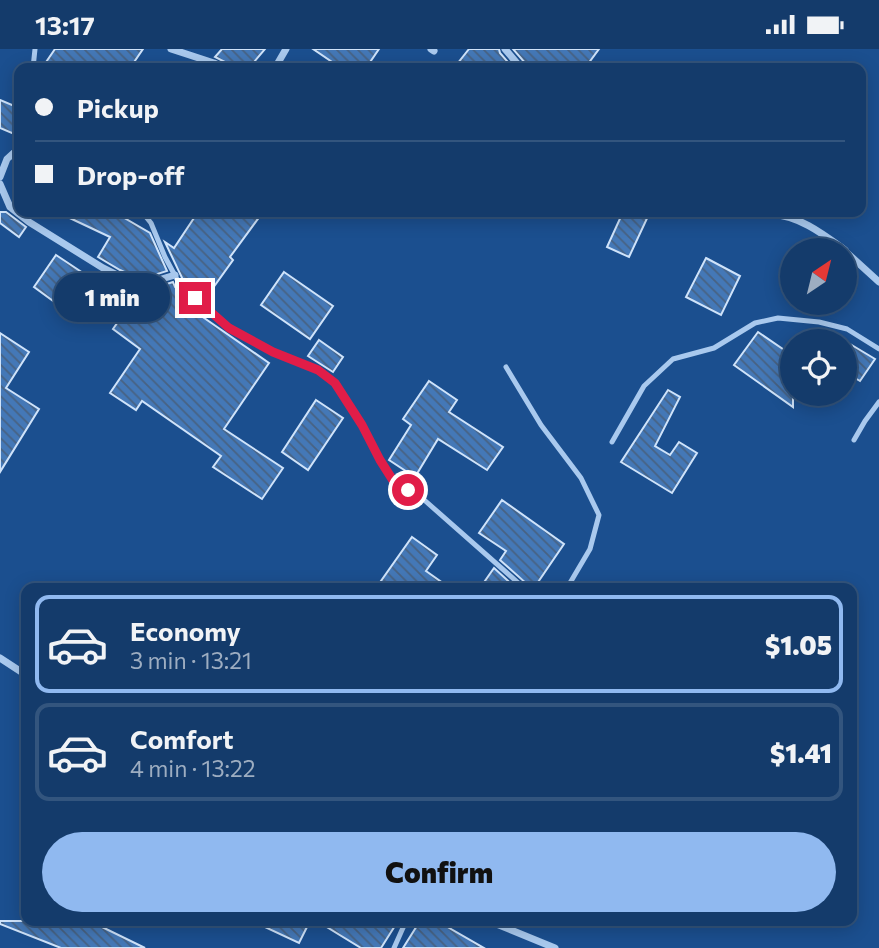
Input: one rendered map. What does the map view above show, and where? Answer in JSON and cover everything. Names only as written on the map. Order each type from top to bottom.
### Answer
[{"type":"street","points":[[171,49],[214,63]]},
{"type":"street","points":[[505,49],[517,63]]},
{"type":"street","points":[[0,177],[7,159],[14,153]]},
{"type":"street","points":[[0,184],[14,210]]},
{"type":"street","points":[[23,217],[103,268],[131,282],[145,284],[174,275]]},
{"type":"street","points":[[785,217],[800,221],[828,238]]},
{"type":"street","points":[[858,262],[879,282]]},
{"type":"street","points":[[0,658],[21,672]]},
{"type":"street","points":[[501,926],[555,948]]},
{"type":"lane","points":[[146,217],[179,283],[229,328],[273,352],[318,370],[335,383],[394,482],[422,498],[518,583]]},
{"type":"lane","points":[[612,442],[644,386],[673,359],[714,348],[755,323],[778,318],[819,321],[848,329],[879,349]]},
{"type":"lane","points":[[506,367],[541,425],[581,478],[599,515],[590,548],[570,583]]},
{"type":"lane","points":[[854,440],[879,402]]},
{"type":"lane","points":[[394,948],[404,926]]},
{"type":"building","points":[[55,49],[143,49],[133,63],[45,63]]},
{"type":"building","points":[[222,49],[265,49],[253,63],[227,63],[215,57]]},
{"type":"building","points":[[313,49],[379,49],[369,63],[334,63]]},
{"type":"building","points":[[469,49],[499,49],[509,63],[458,63]]},
{"type":"building","points":[[513,49],[599,49],[589,63],[525,63]]},
{"type":"building","points":[[0,100],[14,106],[14,134],[0,128]]},
{"type":"building","points":[[0,212],[6,212],[26,227],[19,237],[0,223]]},
{"type":"building","points":[[68,217],[123,217],[150,233],[167,271],[145,278],[133,276],[98,257],[110,237]]},
{"type":"building","points":[[195,217],[259,217],[230,257],[233,260],[205,299],[183,280],[165,242],[174,248]]},
{"type":"building","points":[[621,217],[648,217],[629,257],[607,247]]},
{"type":"building","points":[[56,255],[83,273],[60,306],[34,287]]},
{"type":"building","points":[[706,258],[740,276],[721,315],[686,297]]},
{"type":"building","points":[[284,272],[333,306],[310,339],[261,305]]},
{"type":"building","points":[[173,282],[175,287],[198,307],[195,311],[197,313],[269,363],[224,429],[283,468],[262,499],[213,467],[221,456],[142,401],[136,410],[110,393],[140,349],[113,329],[140,290]]},
{"type":"building","points":[[758,332],[780,347],[780,398],[734,365]]},
{"type":"building","points":[[0,333],[29,352],[6,388],[39,409],[0,472]]},
{"type":"building","points":[[319,340],[343,357],[333,372],[308,356]]},
{"type":"building","points":[[857,348],[875,359],[860,381],[857,379]]},
{"type":"building","points":[[429,381],[457,400],[449,412],[503,447],[487,470],[438,439],[415,477],[389,460],[411,425],[403,419]]},
{"type":"building","points":[[668,390],[680,397],[655,446],[670,455],[679,442],[697,453],[672,493],[621,462]]},
{"type":"building","points":[[316,400],[343,418],[308,470],[282,452]]},
{"type":"building","points":[[502,500],[564,544],[537,583],[526,583],[500,560],[506,551],[479,533]]},
{"type":"building","points":[[412,537],[437,555],[426,571],[443,583],[380,583]]},
{"type":"building","points":[[494,568],[510,583],[484,583]]},
{"type":"building","points":[[0,921],[21,921],[21,926],[102,926],[145,948],[61,948],[0,924]]},
{"type":"building","points":[[263,926],[308,926],[299,943]]},
{"type":"building","points":[[325,926],[395,926],[381,948],[361,948]]},
{"type":"building","points":[[417,926],[446,926],[484,948],[403,948]]},
{"type":"route","points":[[195,298],[229,328],[273,352],[318,370],[335,383],[394,482],[408,490]]}]
